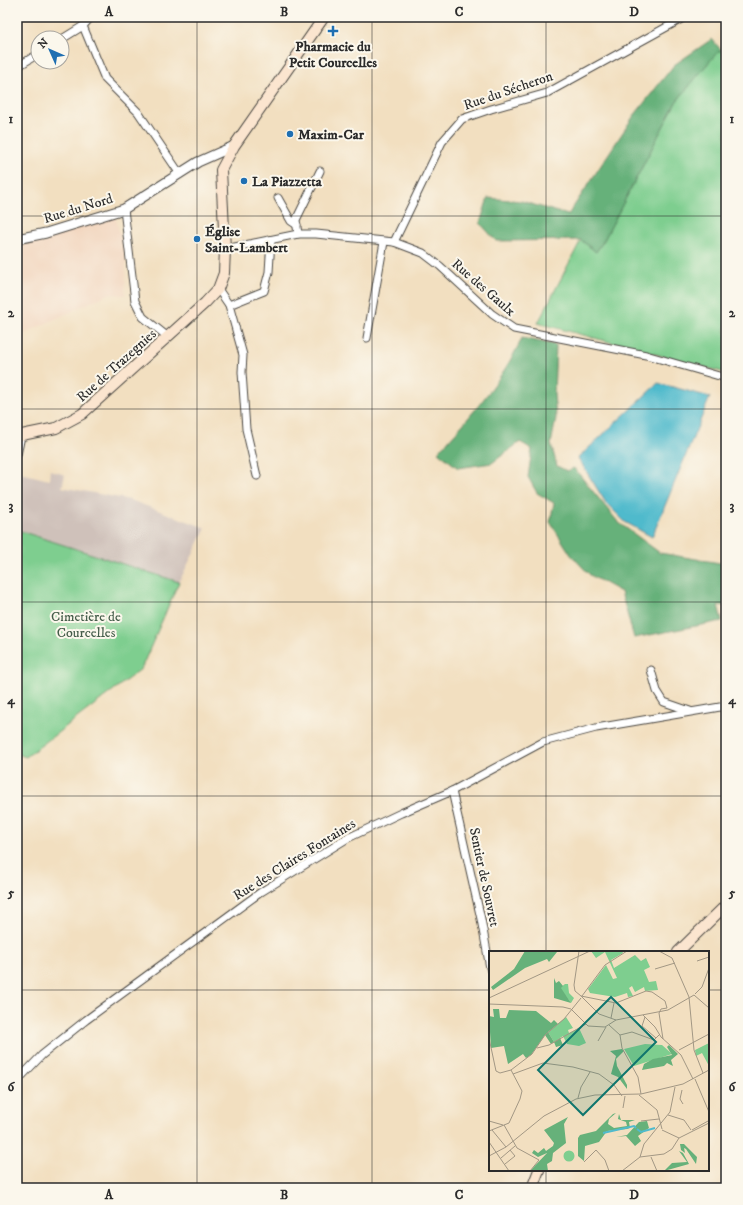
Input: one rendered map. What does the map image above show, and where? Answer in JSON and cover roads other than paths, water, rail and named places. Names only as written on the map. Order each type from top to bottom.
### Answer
[{"type":"main road","points":[[218,289],[224,273],[225,249],[221,170],[234,146],[324,17]]},
{"type":"main road","name":"Rue de Trazegnies","points":[[19,436],[56,428],[82,414],[205,303],[218,289]]},
{"type":"main road","points":[[679,951],[726,904]]},
{"type":"main road","points":[[532,1188],[539,1171]]},
{"type":"street","points":[[70,34],[92,17]]},
{"type":"street","name":"Rue du Sécheron","points":[[394,242],[442,142],[462,119],[547,93],[685,17]]},
{"type":"street","points":[[82,26],[105,79],[138,112],[180,174]]},
{"type":"street","points":[[17,67],[30,59]]},
{"type":"street","name":"Rue du Nord","points":[[17,239],[46,233],[124,209],[198,162],[234,146]]},
{"type":"street","points":[[298,234],[296,220],[320,171]]},
{"type":"street","points":[[278,198],[291,221],[297,225]]},
{"type":"street","points":[[124,209],[135,301],[143,316],[168,337]]},
{"type":"street","name":"Rue des Gaulx","points":[[225,249],[298,234],[394,242],[423,253],[440,266],[492,314],[514,329],[646,355],[726,378]]},
{"type":"street","points":[[229,305],[264,291],[269,272],[271,240]]},
{"type":"street","points":[[367,338],[384,242]]},
{"type":"street","points":[[218,289],[229,305],[243,355],[242,372],[246,429],[257,476]]},
{"type":"street","points":[[17,456],[19,436]]},
{"type":"street","name":"Rue des Claires Fontaines","points":[[651,670],[657,692],[664,702],[692,712]]},
{"type":"street","name":"Rue des Claires Fontaines","points":[[17,1081],[42,1055],[86,1020],[261,892],[348,838],[452,791],[542,742],[596,728],[726,706]]},
{"type":"street","name":"Sentier de Souvret","points":[[452,791],[481,919],[489,963]]},
{"type":"water","points":[[658,383],[710,397],[652,537],[625,522],[606,503],[578,458]]},
{"type":"place","name":"Pharmacie du Petit Courcelles","points":[[333,31]]},
{"type":"place","name":"Maxim-Car","points":[[290,134]]},
{"type":"place","name":"La Piazzetta","points":[[244,181]]},
{"type":"place","name":"Église Saint-Lambert","points":[[197,239]]},
{"type":"park label","name":"Cimetière de Courcelles","points":[[86,624]]}]
